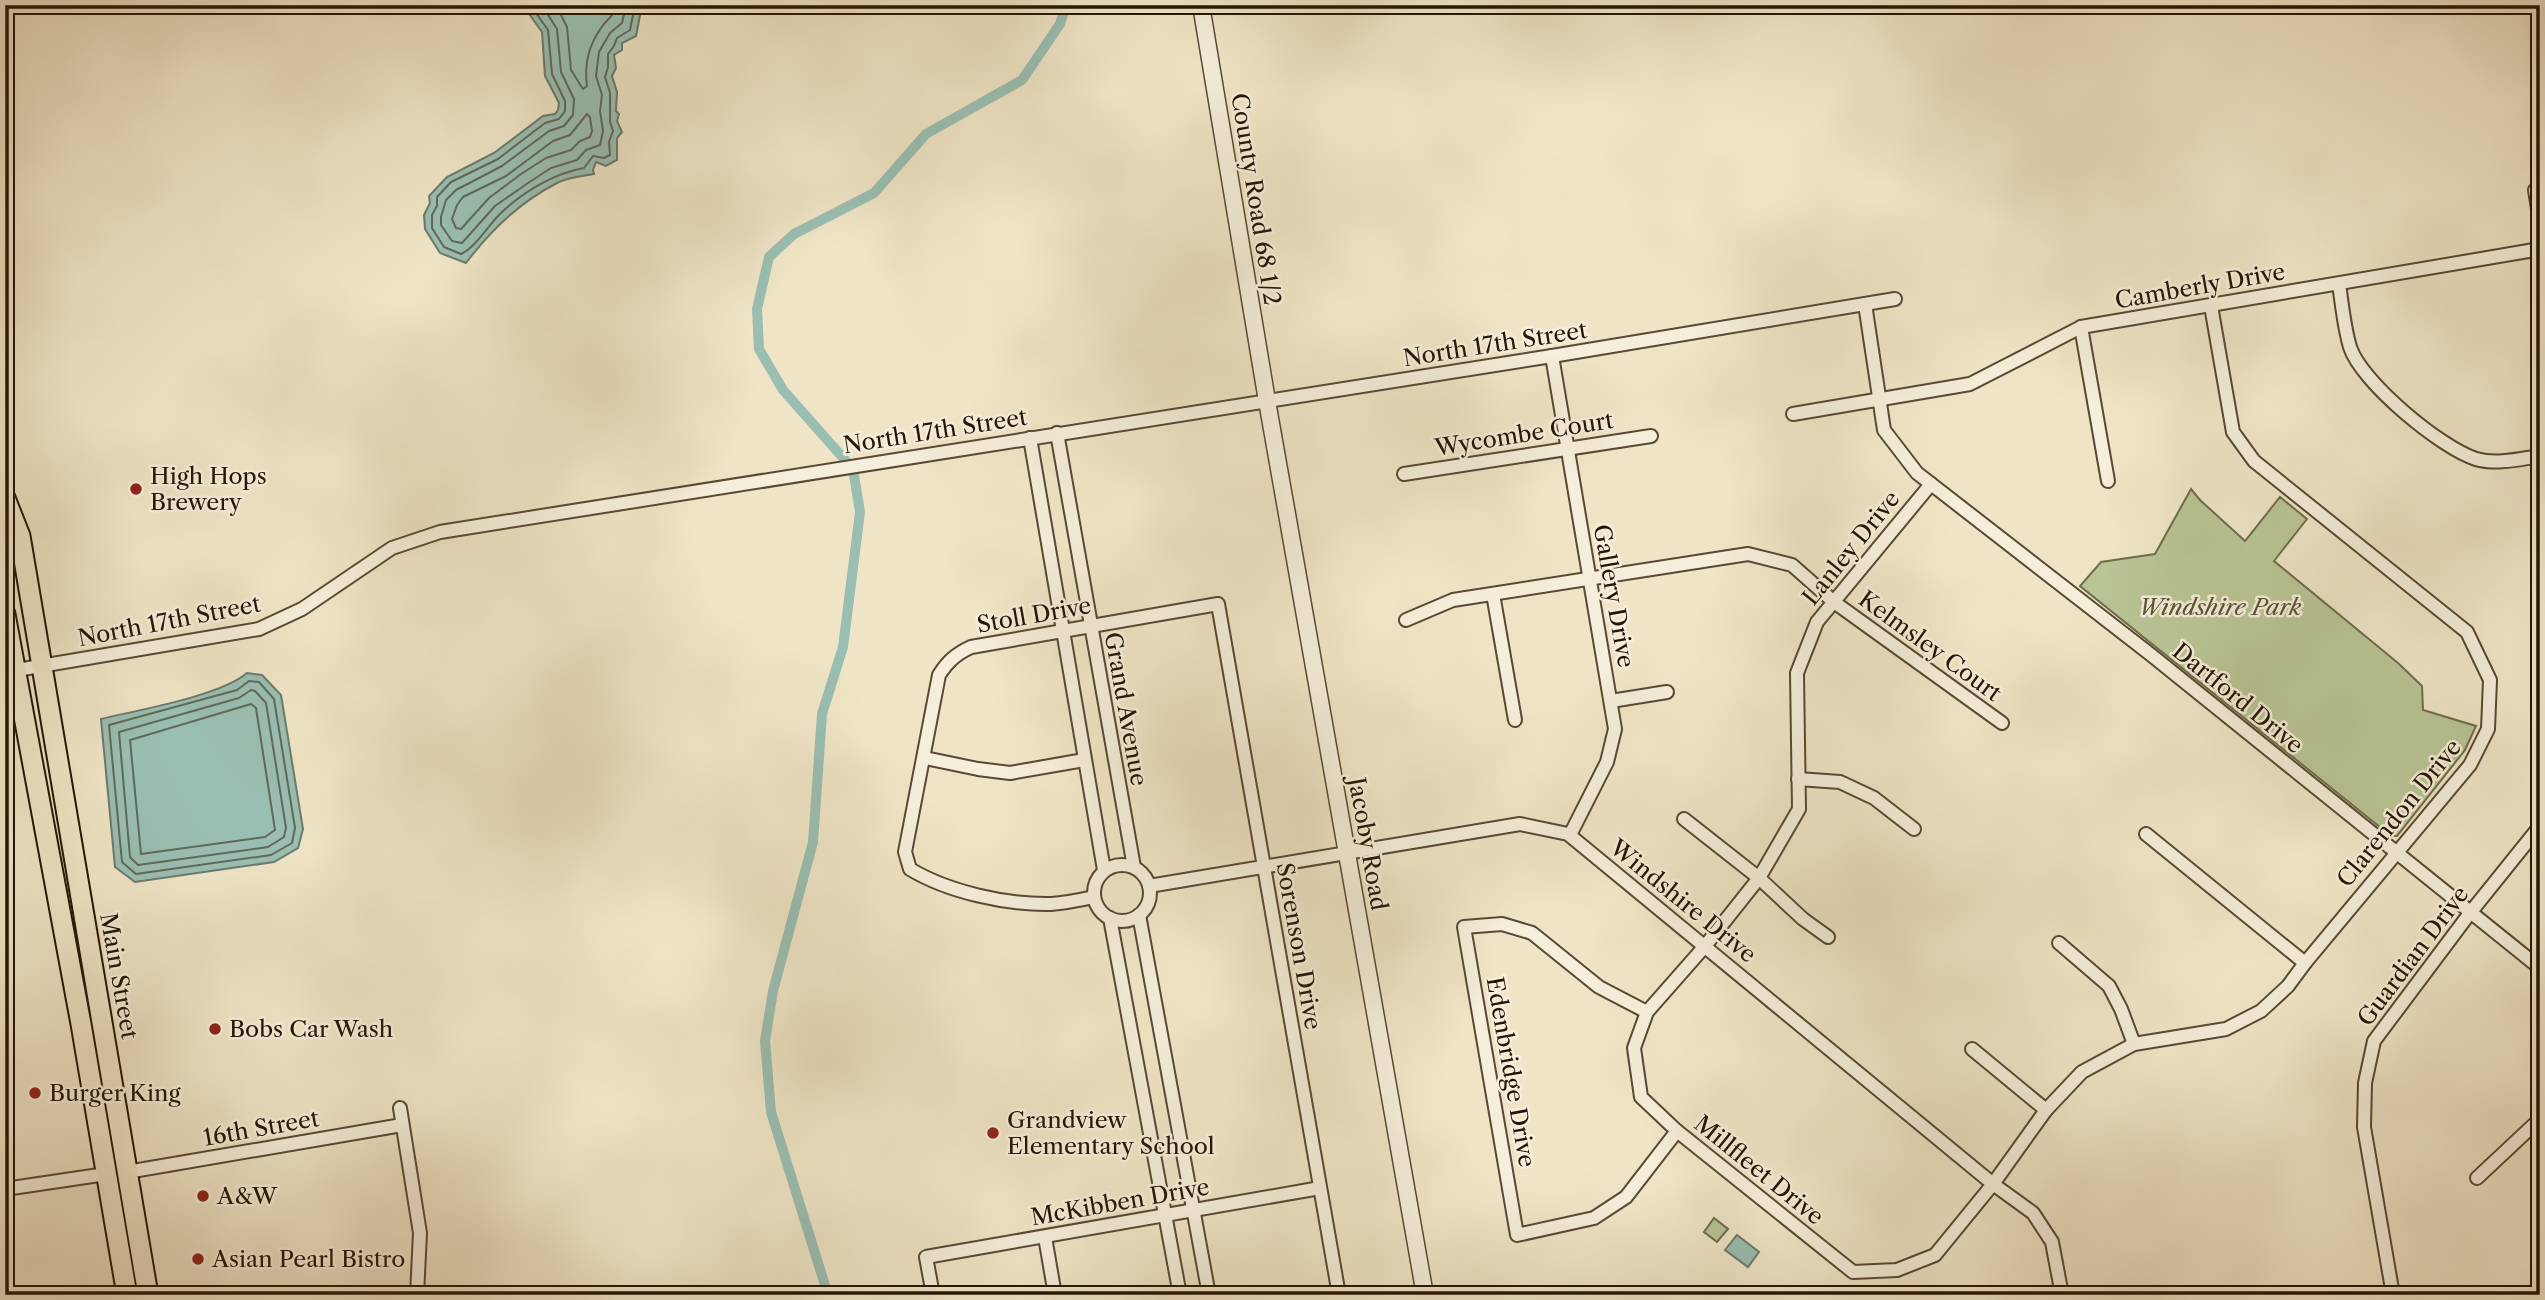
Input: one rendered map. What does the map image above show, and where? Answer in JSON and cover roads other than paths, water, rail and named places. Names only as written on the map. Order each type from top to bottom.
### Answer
[{"type":"main road","name":"Main Street","points":[[5,498],[20,536],[147,1286]]},
{"type":"main road","name":"Main Street","points":[[5,614],[10,671],[81,1024],[127,1295]]},
{"type":"main road","points":[[81,1024],[94,1054],[111,1149],[120,1170],[127,1172]]},
{"type":"main road","points":[[106,1174],[116,1181],[122,1193],[133,1250],[147,1286]]},
{"type":"street","name":"County Road 68 1/2","points":[[1201,5],[1267,401]]},
{"type":"street","points":[[2535,190],[2540,222]]},
{"type":"street","name":"Camberly Drive","points":[[1793,414],[1970,384],[2081,327],[2540,248]]},
{"type":"street","points":[[2339,284],[2350,349],[2370,382],[2441,441],[2477,459],[2508,461],[2540,456]]},
{"type":"street","name":"North 17th Street","points":[[10,671],[260,629],[302,609],[392,548],[440,532],[1895,299]]},
{"type":"street","name":"Dartford Drive","points":[[1865,304],[1884,430],[1917,473],[2150,654],[2540,968]]},
{"type":"street","name":"Clarendon Drive","points":[[1993,1184],[2046,1110],[2082,1072],[2134,1044],[2227,1029],[2261,1010],[2288,986],[2470,765],[2488,729],[2490,680],[2467,632],[2254,461],[2233,432],[2211,306]]},
{"type":"street","points":[[2081,327],[2108,481]]},
{"type":"street","name":"Gallery Drive","points":[[1552,356],[1615,729],[1607,762],[1570,835]]},
{"type":"street","name":"Jacoby Road","points":[[1267,401],[1425,1295]]},
{"type":"street","name":"Grand Avenue","points":[[1057,433],[1134,867]]},
{"type":"street","name":"Wycombe Court","points":[[1404,474],[1651,436]]},
{"type":"street","points":[[1030,438],[1104,870]]},
{"type":"street","name":"Lanley Drive","points":[[1705,946],[1759,878],[1799,809],[1797,673],[1817,622],[1931,484]]},
{"type":"street","name":"Kelmsley Court","points":[[1406,620],[1453,600],[1748,554],[1792,565],[1834,602],[2002,723]]},
{"type":"street","points":[[1493,594],[1515,720]]},
{"type":"street","name":"Stoll Drive","points":[[1094,897],[1049,904],[1020,902],[976,895],[921,876],[910,869],[905,852],[939,675],[957,653],[971,647],[1218,604]]},
{"type":"street","name":"Sorenson Drive","points":[[1218,604],[1339,1295]]},
{"type":"street","points":[[1611,701],[1667,692]]},
{"type":"street","points":[[925,758],[1010,773],[1084,760]]},
{"type":"street","points":[[1798,779],[1840,782],[1874,798],[1914,829]]},
{"type":"street","points":[[1684,819],[1828,937]]},
{"type":"street","name":"Windshire Drive","points":[[1149,886],[1520,824],[1570,835],[1993,1184],[2033,1213],[2052,1242],[2060,1294]]},
{"type":"street","name":"Guardian Drive","points":[[2393,1295],[2364,1127],[2364,1083],[2374,1041],[2540,825]]},
{"type":"street","points":[[2146,834],[2305,963]]},
{"type":"street","points":[[1115,865],[1134,867],[1142,873],[1149,886],[1149,900],[1139,915],[1122,921],[1110,918],[1099,909],[1094,897],[1095,884],[1104,870],[1115,865]]},
{"type":"street","points":[[1139,915],[1209,1295]]},
{"type":"street","points":[[1110,918],[1180,1295]]},
{"type":"street","name":"Edenbridge Drive","points":[[1647,1012],[1599,987],[1532,933],[1502,924],[1464,927],[1517,1235],[1594,1218],[1626,1196],[1677,1131]]},
{"type":"street","points":[[2059,943],[2109,986],[2134,1044]]},
{"type":"street","name":"Millfleet Drive","points":[[1705,946],[1647,1012],[1634,1048],[1641,1097],[1677,1131],[1853,1272],[1897,1270],[1935,1255],[1993,1184]]},
{"type":"street","points":[[1972,1049],[2046,1110]]},
{"type":"street","points":[[400,1108],[420,1233],[417,1295]]},
{"type":"street","points":[[2477,1178],[2540,1119]]},
{"type":"street","name":"16th Street","points":[[127,1172],[402,1125]]},
{"type":"street","points":[[5,1189],[106,1174]]},
{"type":"street","name":"McKibben Drive","points":[[933,1295],[926,1256],[1320,1188]]},
{"type":"street","points":[[1045,1237],[1055,1295]]},
{"type":"water","points":[[530,5],[642,5],[636,36],[622,43],[622,50],[614,55],[616,68],[612,76],[617,92],[617,121],[622,132],[617,138],[617,160],[606,166],[596,162],[594,174],[561,181],[544,190],[496,228],[466,263],[440,253],[425,229],[424,215],[430,203],[429,196],[447,177],[494,153],[543,116],[555,114],[558,110],[559,103],[545,76],[542,32],[527,11]]},
{"type":"water","points":[[247,673],[262,675],[281,695],[303,829],[298,848],[274,862],[135,882],[115,867],[101,719],[199,695],[218,689]]},
{"type":"water","points":[[1737,1235],[1759,1252],[1748,1267],[1725,1250]]},
{"type":"waterway","points":[[828,1295],[771,1112],[765,1041],[773,991],[813,842],[822,714],[843,647],[860,512],[853,469],[783,390],[759,349],[757,309],[769,257],[794,234],[874,193],[926,134],[1022,80],[1060,24],[1066,5]]},
{"type":"place","name":"High Hops Brewery","points":[[136,489]]},
{"type":"place","name":"Bobs Car Wash","points":[[215,1029]]},
{"type":"place","name":"Burger King","points":[[35,1093]]},
{"type":"place","name":"Grandview Elementary School","points":[[993,1133]]},
{"type":"place","name":"A&W","points":[[203,1196]]},
{"type":"place","name":"Asian Pearl Bistro","points":[[198,1259]]},
{"type":"park label","name":"Windshire Park","points":[[2220,607]]}]
